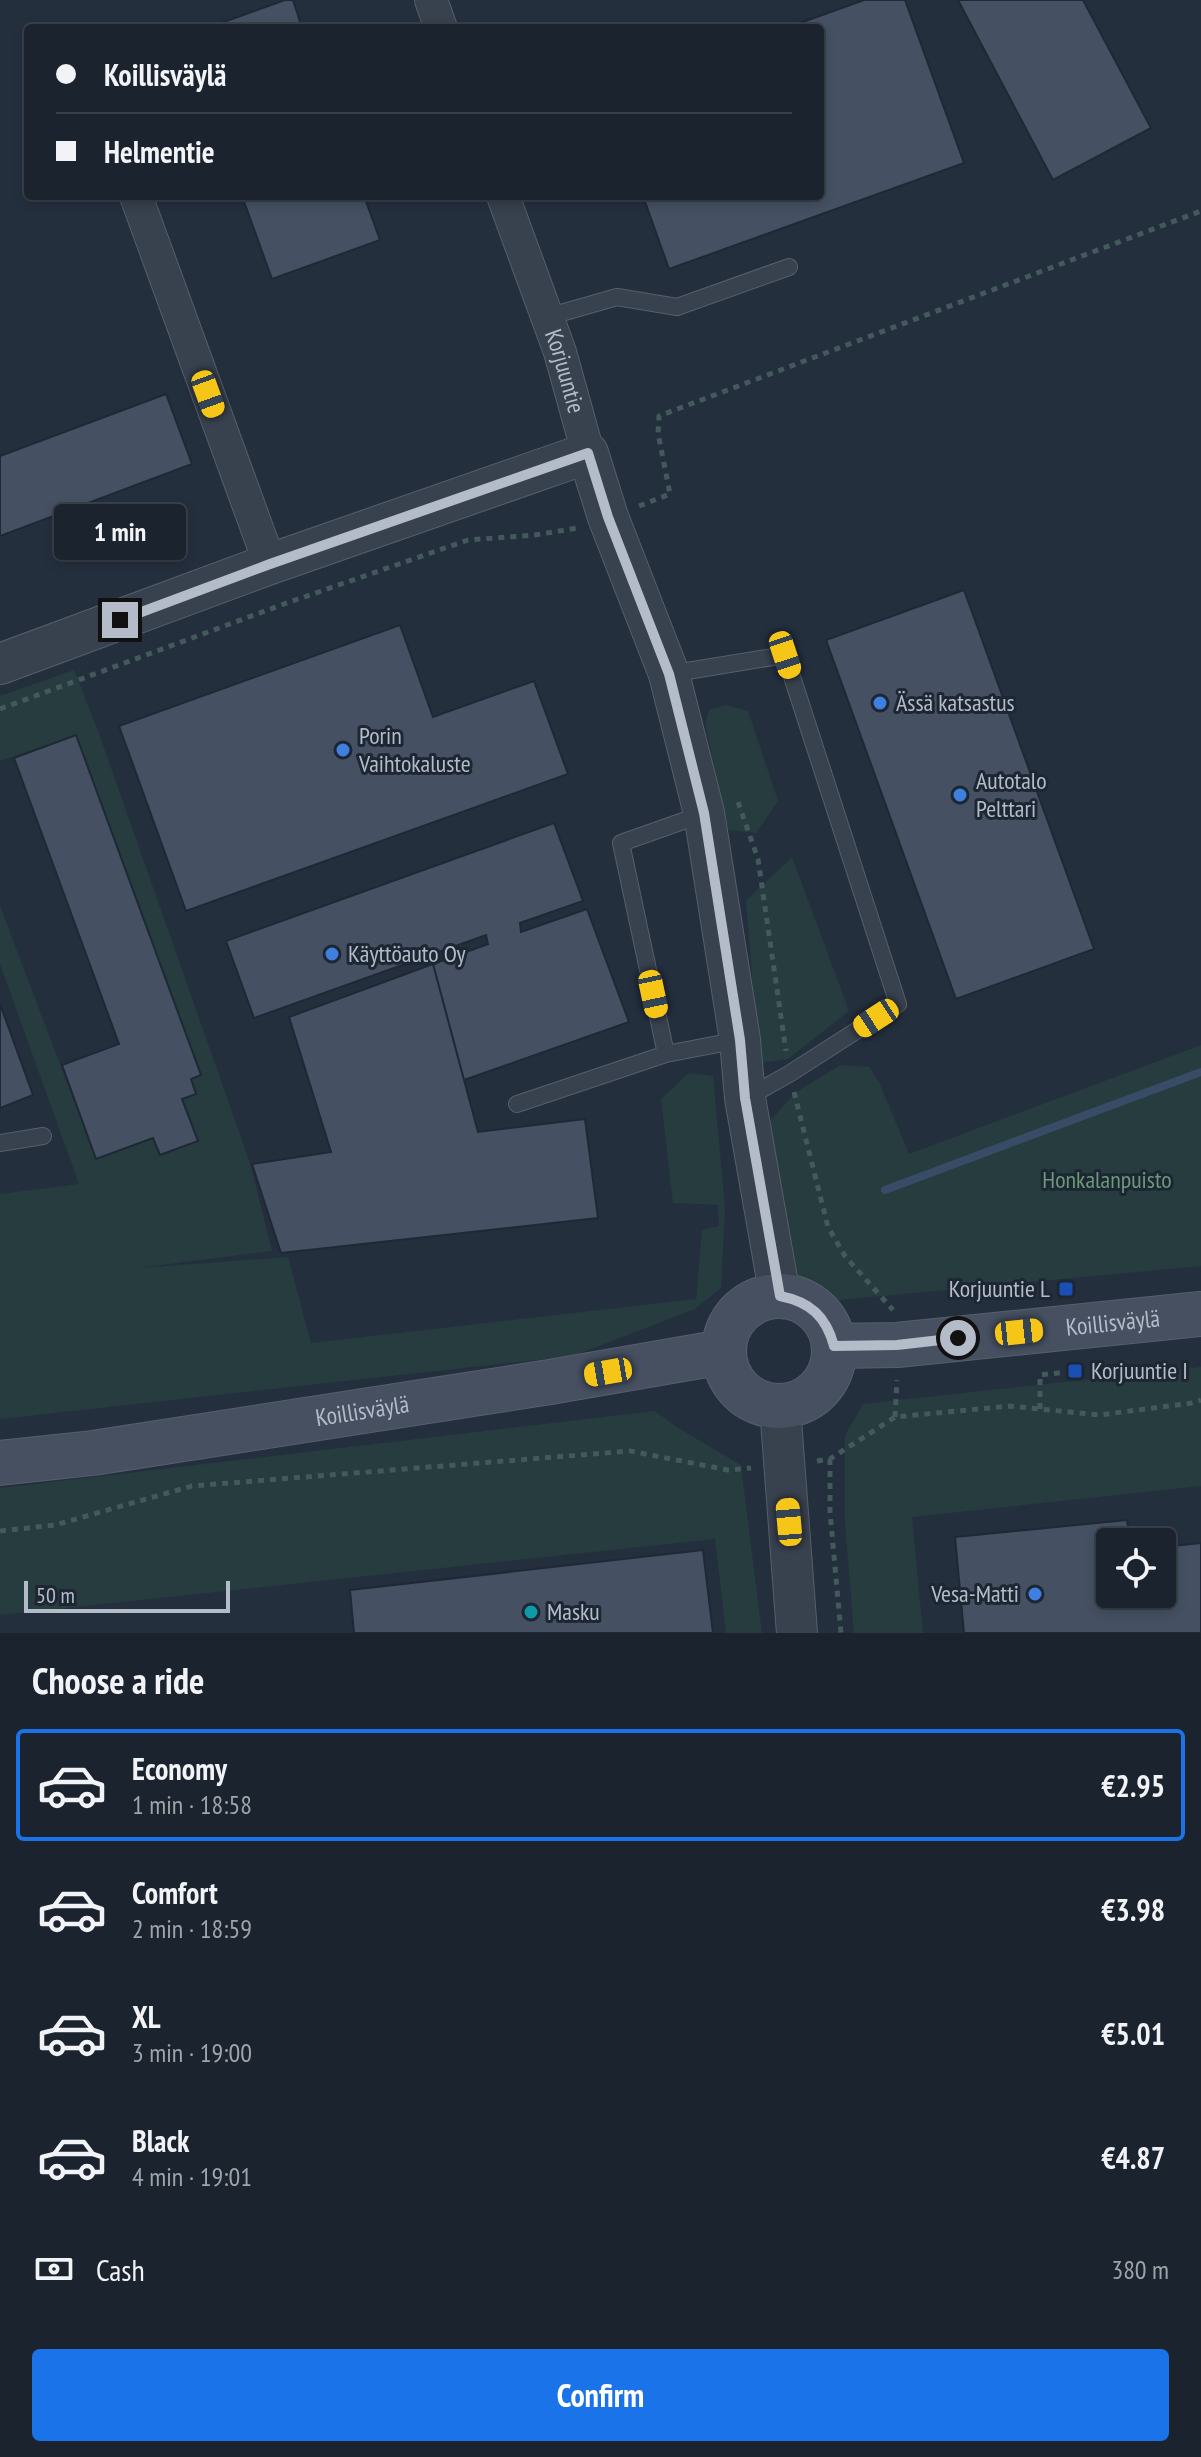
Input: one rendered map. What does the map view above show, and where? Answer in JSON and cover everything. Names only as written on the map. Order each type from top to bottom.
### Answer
[{"type":"main road","points":[[780,1296],[810,1306],[822,1317],[830,1330],[834,1346],[833,1364],[820,1388],[798,1404],[780,1407],[763,1405],[747,1397],[734,1385],[726,1369],[723,1352],[726,1334],[746,1306],[762,1298],[780,1296]]},
{"type":"main road","name":"Koillisväylä","points":[[834,1346],[897,1345],[1201,1314]]},
{"type":"main road","name":"Koillisväylä","points":[[0,1463],[109,1450],[723,1352]]},
{"type":"street","points":[[431,0],[440,24]]},
{"type":"street","points":[[137,200],[270,564]]},
{"type":"street","name":"Korjuuntie","points":[[504,200],[560,352],[608,517],[721,807],[745,1098],[780,1296]]},
{"type":"street","points":[[0,664],[270,564],[588,453]]},
{"type":"street","points":[[780,1407],[797,1633]]},
{"type":"lane","points":[[547,317],[617,297],[677,307],[789,267]]},
{"type":"lane","points":[[669,674],[785,655],[898,1004],[789,1074],[745,1098]]},
{"type":"lane","points":[[666,1054],[621,843],[721,807]]},
{"type":"lane","points":[[517,1104],[666,1054],[740,1040]]},
{"type":"lane","points":[[0,1143],[43,1136]]},
{"type":"path","points":[[639,505],[644,520]]},
{"type":"path","points":[[721,807],[758,859],[789,1074],[828,1227],[845,1256],[893,1309],[897,1345]]},
{"type":"path","points":[[1040,1409],[1040,1375],[1075,1371]]},
{"type":"path","points":[[0,1531],[55,1525],[192,1486],[630,1451],[728,1470],[785,1466],[830,1459],[895,1417],[1010,1406],[1099,1415],[1201,1400]]},
{"type":"path","points":[[830,1459],[830,1512],[841,1633]]},
{"type":"green space","points":[[74,670],[250,1163],[272,1251],[138,1268],[288,1257],[311,1343],[696,1299],[702,1230],[719,1226],[718,1205],[673,1203],[661,1099],[689,1073],[713,1076],[725,1208],[721,1288],[695,1309],[573,1356],[0,1419],[0,1194],[79,1184],[0,964],[0,906],[96,1159],[153,1138],[197,1141],[182,1099],[196,1094],[191,1079],[201,1075],[75,735],[0,761],[0,696]]},
{"type":"green space","points":[[726,705],[748,711],[778,801],[756,833],[728,830],[705,723],[709,710]]},
{"type":"green space","points":[[792,857],[849,1011],[788,1059],[759,1063],[746,901]]},
{"type":"green space","name":"Honkalanpuisto","points":[[1201,1045],[1201,1266],[807,1303],[786,1250],[760,1132],[795,1093],[840,1065],[869,1067],[879,1082],[909,1154]]},
{"type":"green space","points":[[1201,1367],[1201,1486],[912,1517],[923,1633],[854,1633],[845,1524],[845,1435],[863,1404]]},
{"type":"green space","points":[[655,1411],[741,1465],[762,1633],[726,1633],[715,1539],[0,1615],[0,1488]]},
{"type":"building","points":[[285,0],[293,0],[301,24],[218,24]]},
{"type":"building","points":[[864,0],[905,0],[964,163],[669,269],[644,200],[824,200],[824,24],[797,24]]},
{"type":"building","points":[[958,0],[1083,0],[1151,128],[1053,180]]},
{"type":"building","points":[[243,200],[365,200],[380,240],[272,279]]},
{"type":"building","points":[[166,394],[192,464],[0,536],[0,456]]},
{"type":"building","name":"Autotalo Pelttari","points":[[964,590],[1094,949],[956,999],[826,640]]},
{"type":"building","name":"Porin Vaihtokaluste","points":[[400,625],[433,717],[534,681],[568,774],[186,911],[119,726]]},
{"type":"building","points":[[76,735],[201,1075],[191,1079],[196,1094],[182,1099],[198,1141],[160,1155],[153,1138],[96,1159],[62,1065],[119,1044],[14,758]]},
{"type":"building","name":"Käyttöauto Oy","points":[[554,823],[583,901],[520,923],[521,932],[587,909],[629,1022],[464,1080],[433,964],[488,944],[486,935],[254,1018],[226,941]]},
{"type":"building","points":[[433,964],[478,1132],[585,1119],[598,1218],[281,1253],[252,1164],[331,1152],[289,1017]]},
{"type":"building","points":[[0,1004],[33,1095],[0,1108]]},
{"type":"building","points":[[1127,1520],[1128,1528],[1096,1528],[1096,1608],[1176,1608],[1176,1546],[1201,1543],[1201,1633],[964,1633],[955,1537]]},
{"type":"building","name":"Masku","points":[[703,1550],[713,1633],[354,1633],[350,1590]]},
{"type":"waterway","points":[[885,1190],[1201,1072]]},
{"type":"place","name":"Ässä katsastus","points":[[880,703]]},
{"type":"place","name":"Porin Vaihtokaluste","points":[[343,750]]},
{"type":"place","name":"Autotalo Pelttari","points":[[960,795]]},
{"type":"place","name":"Käyttöauto Oy","points":[[332,954]]},
{"type":"place","name":"Korjuuntie L","points":[[1066,1289]]},
{"type":"place","name":"Korjuuntie I","points":[[1075,1371]]},
{"type":"place","name":"Vesa-Matti","points":[[1035,1594]]},
{"type":"place","name":"Masku","points":[[531,1612]]},
{"type":"route","points":[[120,620],[588,453],[608,517],[669,674],[704,813],[740,1040],[745,1098],[780,1296],[810,1306],[822,1317],[830,1330],[834,1346],[897,1345],[958,1338]]}]
